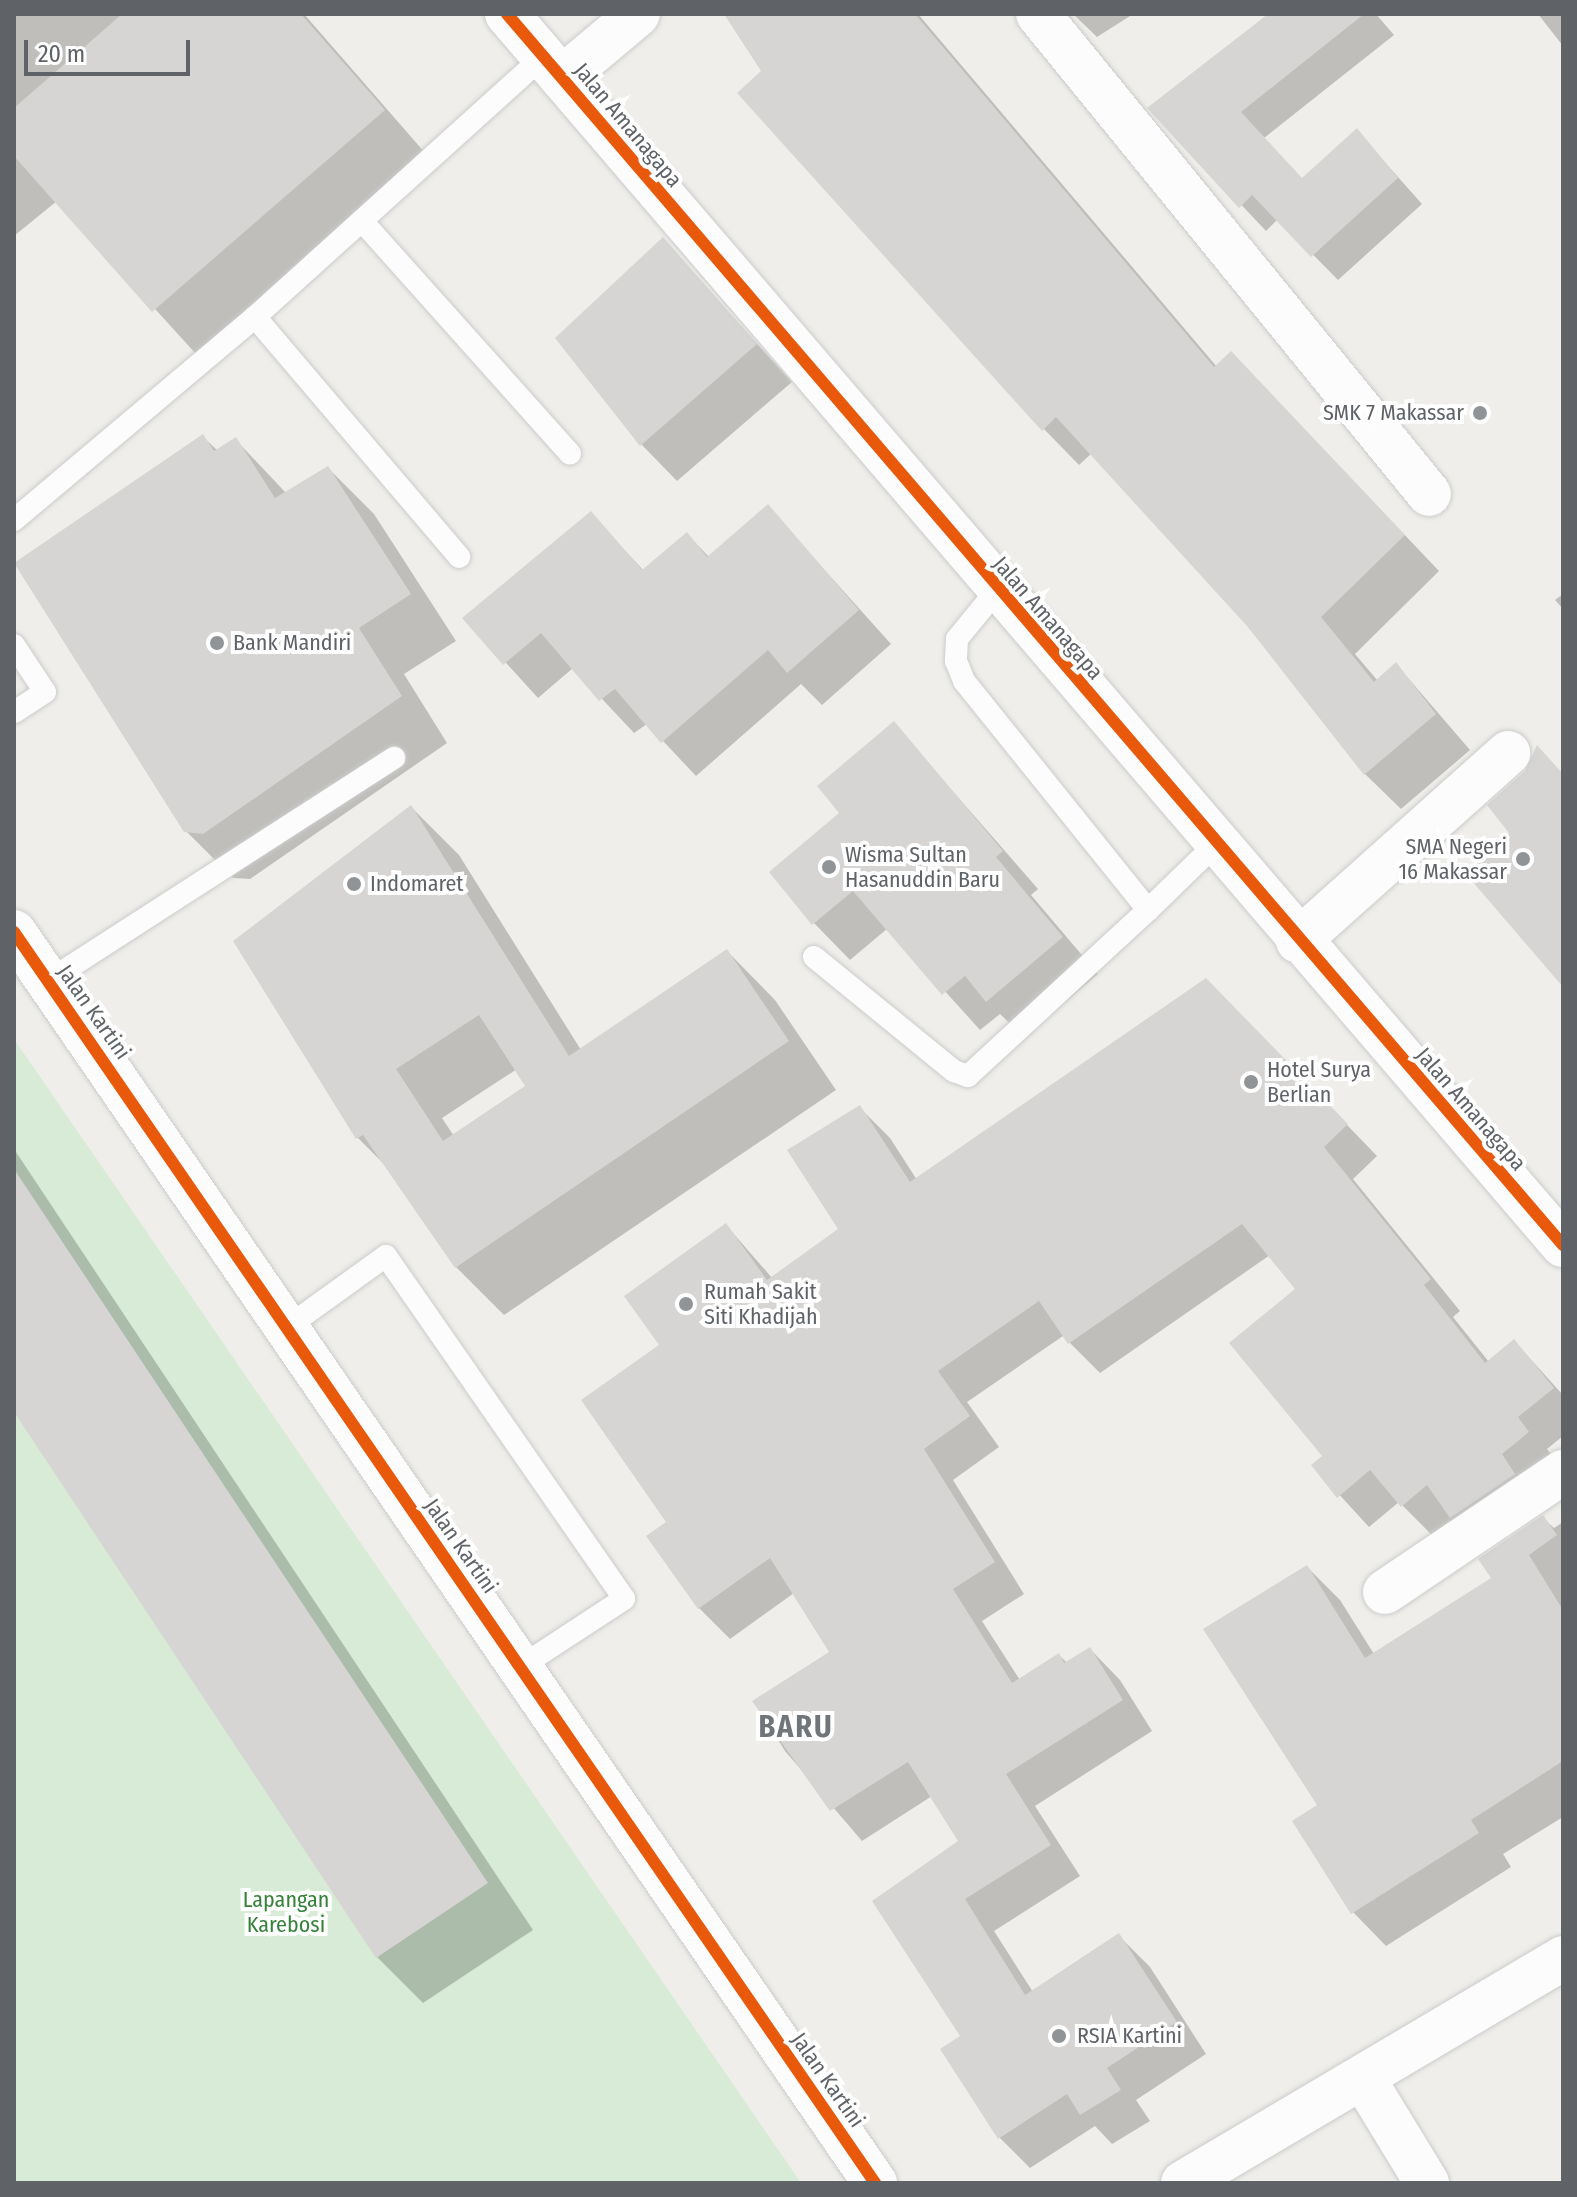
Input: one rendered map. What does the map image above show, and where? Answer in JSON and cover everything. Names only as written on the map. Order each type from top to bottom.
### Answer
[{"type":"street","name":"Jalan Amanagapa","points":[[507,14],[1298,941],[1563,1245]]},
{"type":"street","points":[[552,68],[638,14]]},
{"type":"street","points":[[1038,14],[1429,494]]},
{"type":"street","points":[[1298,941],[1508,753]]},
{"type":"street","name":"Jalan Kartini","points":[[14,932],[875,2183]]},
{"type":"street","points":[[1385,1592],[1563,1472]]},
{"type":"street","points":[[1183,2183],[1563,1958]]},
{"type":"street","points":[[1363,2078],[1427,2183]]},
{"type":"lane","points":[[14,520],[255,317],[362,221],[552,68]]},
{"type":"lane","points":[[362,221],[570,454]]},
{"type":"lane","points":[[255,317],[459,557]]},
{"type":"lane","points":[[997,590],[957,639],[956,661],[964,681],[1148,910]]},
{"type":"lane","points":[[14,645],[45,692],[14,712]]},
{"type":"lane","points":[[48,981],[394,758]]},
{"type":"lane","points":[[814,957],[954,1071],[968,1076],[1217,843]]},
{"type":"lane","points":[[286,1328],[386,1256],[624,1599],[520,1667]]},
{"type":"green space","name":"Lapangan Karebosi","points":[[14,1039],[801,2183],[14,2183]]},
{"type":"building","points":[[122,14],[301,14],[385,110],[152,312],[14,156],[14,108]]},
{"type":"building","points":[[724,14],[915,14],[1214,367],[1231,351],[1405,535],[1321,617],[1374,682],[1396,662],[1436,714],[1364,775],[1247,626],[1056,417],[1042,431],[737,93],[761,71]]},
{"type":"building","points":[[1268,14],[1364,14],[1241,112],[1302,178],[1357,128],[1398,178],[1311,257],[1252,195],[1239,208],[1147,108]]},
{"type":"building","points":[[663,237],[757,344],[640,446],[555,338]]},
{"type":"building","name":"Bank Mandiri","points":[[203,434],[214,451],[236,437],[275,498],[328,466],[411,594],[359,628],[402,696],[203,834],[184,832],[14,563]]},
{"type":"building","points":[[768,504],[859,610],[787,673],[768,650],[661,743],[615,689],[599,701],[541,633],[503,665],[462,618],[591,511],[642,570],[687,532],[707,557]]},
{"type":"building","name":"Wisma Sultan Hasanuddin Baru","points":[[894,721],[1003,851],[996,857],[1063,937],[986,1002],[965,976],[942,995],[853,891],[812,925],[769,872],[839,813],[817,786]]},
{"type":"building","name":"SMA Negeri 16 Makassar","points":[[1537,745],[1563,774],[1563,987],[1466,874],[1509,833],[1487,805],[1525,771]]},
{"type":"building","points":[[411,805],[569,1056],[727,949],[789,1041],[455,1268],[363,1135],[356,1139],[233,941]],"holes":[[[479,1015],[525,1086],[443,1141],[396,1069]]]},
{"type":"building","points":[[1206,978],[1348,1124],[1324,1147],[1431,1279],[1424,1285],[1485,1363],[1514,1339],[1554,1388],[1518,1417],[1529,1432],[1502,1454],[1515,1474],[1450,1518],[1427,1485],[1401,1507],[1370,1470],[1337,1498],[1311,1465],[1322,1456],[1229,1343],[1295,1289],[1242,1224],[1068,1344],[1039,1301],[938,1371],[970,1416],[924,1449],[995,1562],[953,1589],[1012,1683],[1059,1653],[1064,1663],[1090,1647],[1123,1700],[1006,1774],[1051,1845],[965,1899],[1025,1995],[1119,1933],[1177,2022],[1107,2068],[1121,2090],[1080,2115],[1067,2094],[998,2139],[940,2049],[960,2036],[872,1901],[958,1841],[908,1762],[830,1811],[752,1701],[829,1652],[770,1558],[698,1609],[646,1536],[666,1522],[581,1400],[659,1345],[624,1296],[726,1223],[767,1280],[838,1229],[787,1150],[860,1105],[910,1182]]},
{"type":"building","points":[[14,1169],[488,1883],[376,1958],[14,1412]]},
{"type":"building","points":[[1543,1515],[1557,1535],[1529,1555],[1563,1610],[1563,1761],[1471,1820],[1479,1833],[1351,1914],[1292,1821],[1317,1805],[1203,1629],[1307,1565],[1365,1658],[1491,1578],[1478,1559]]},
{"type":"cycle path","points":[[507,14],[1563,1245]]},
{"type":"cycle path","points":[[14,932],[875,2183]]},
{"type":"place","name":"SMK 7 Makassar","points":[[1480,413]]},
{"type":"place","name":"Bank Mandiri","points":[[217,643]]},
{"type":"place","name":"SMA Negeri 16 Makassar","points":[[1523,859]]},
{"type":"place","name":"Wisma Sultan Hasanuddin Baru","points":[[829,867]]},
{"type":"place","name":"Indomaret","points":[[354,884]]},
{"type":"place","name":"Hotel Surya Berlian","points":[[1251,1082]]},
{"type":"place","name":"Rumah Sakit Siti Khadijah","points":[[686,1304]]},
{"type":"place","name":"RSIA Kartini","points":[[1059,2036]]},
{"type":"district","name":"BARU","points":[[796,1727]]}]
